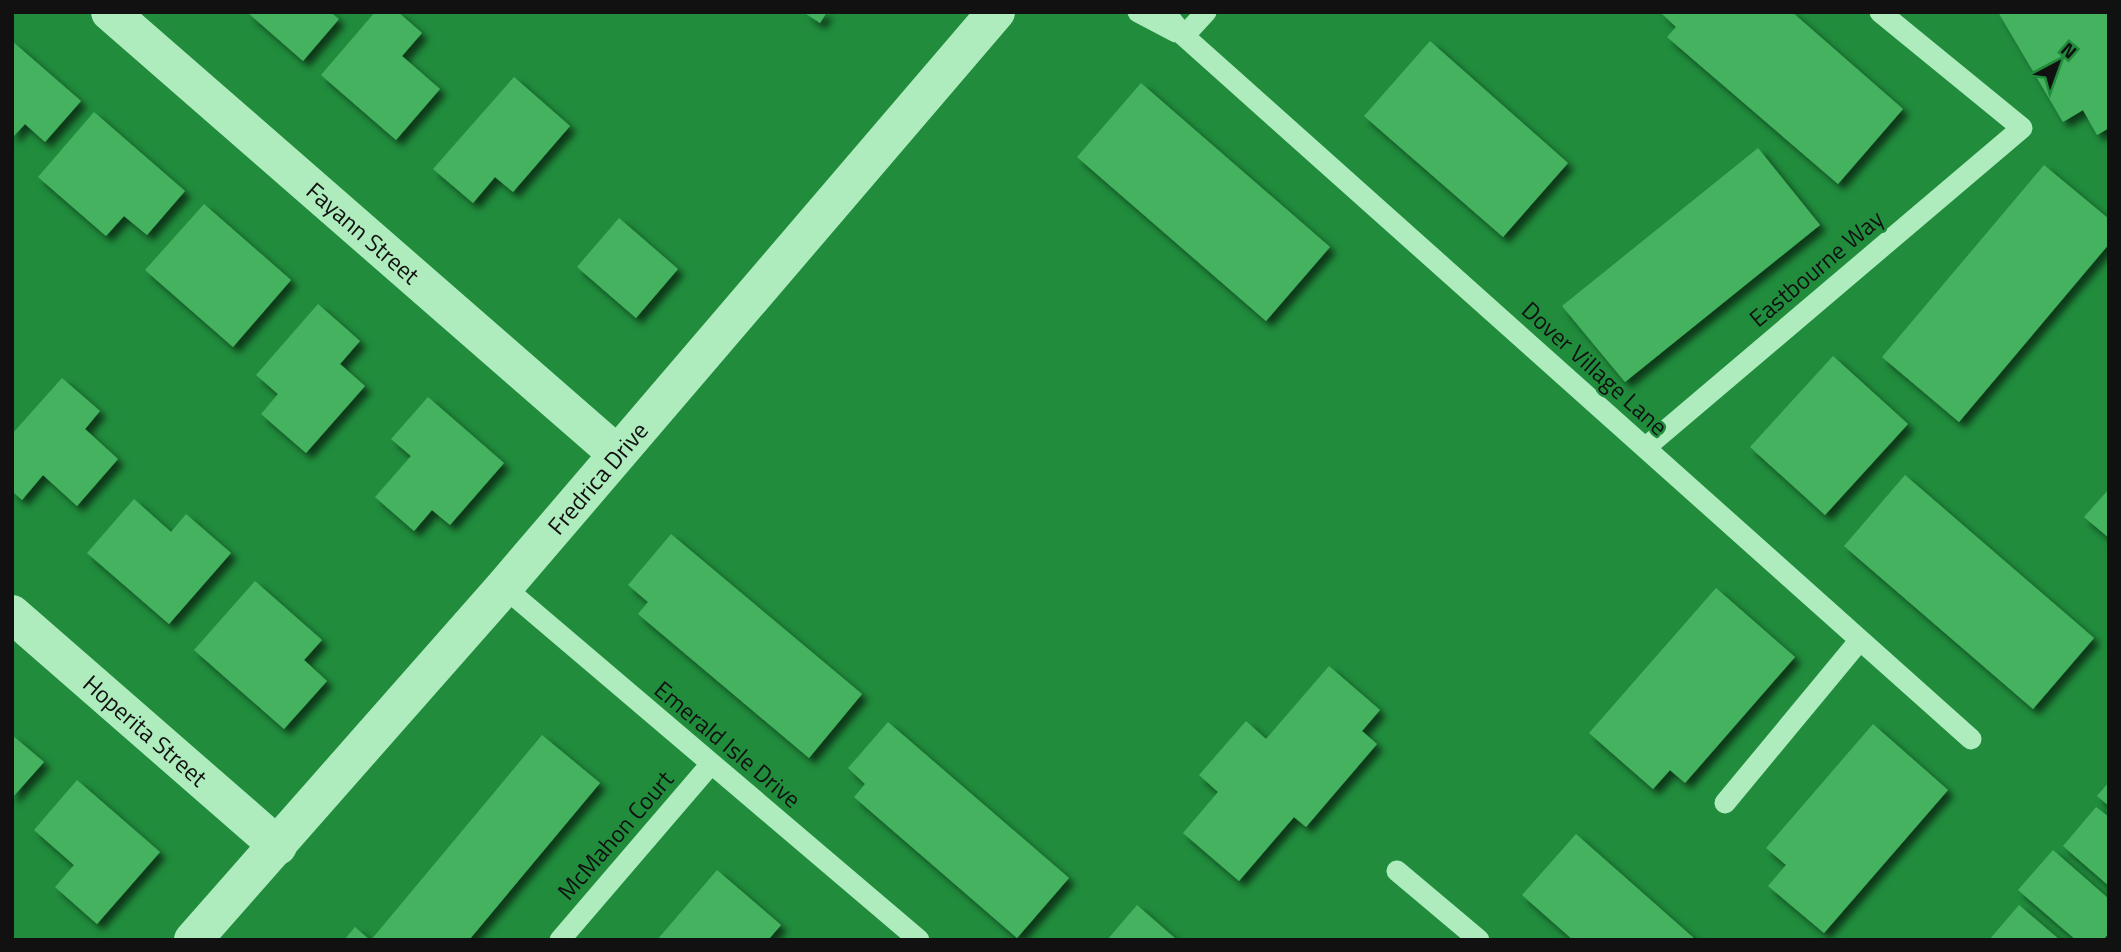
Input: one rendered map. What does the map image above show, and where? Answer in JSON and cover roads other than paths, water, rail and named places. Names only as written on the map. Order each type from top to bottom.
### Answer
[{"type":"street","name":"Fayann Street","points":[[110,12],[617,454]]},
{"type":"street","name":"Fredrica Drive","points":[[193,940],[504,587],[996,12]]},
{"type":"street","name":"Hoperita Street","points":[[12,614],[278,846]]},
{"type":"lane","name":"Dover Village Lane","points":[[1138,12],[1184,36]]},
{"type":"lane","name":"Dover Village Lane","points":[[1166,12],[1184,36],[1971,739]]},
{"type":"lane","points":[[1184,36],[1206,12]]},
{"type":"lane","name":"Eastbourne Way","points":[[1645,448],[2022,128],[1880,12]]},
{"type":"lane","name":"Emerald Isle Drive","points":[[504,587],[919,940]]},
{"type":"lane","points":[[1725,803],[1860,640]]},
{"type":"lane","name":"McMahon Court","points":[[560,940],[711,764]]},
{"type":"lane","points":[[1396,871],[1479,940]]}]
